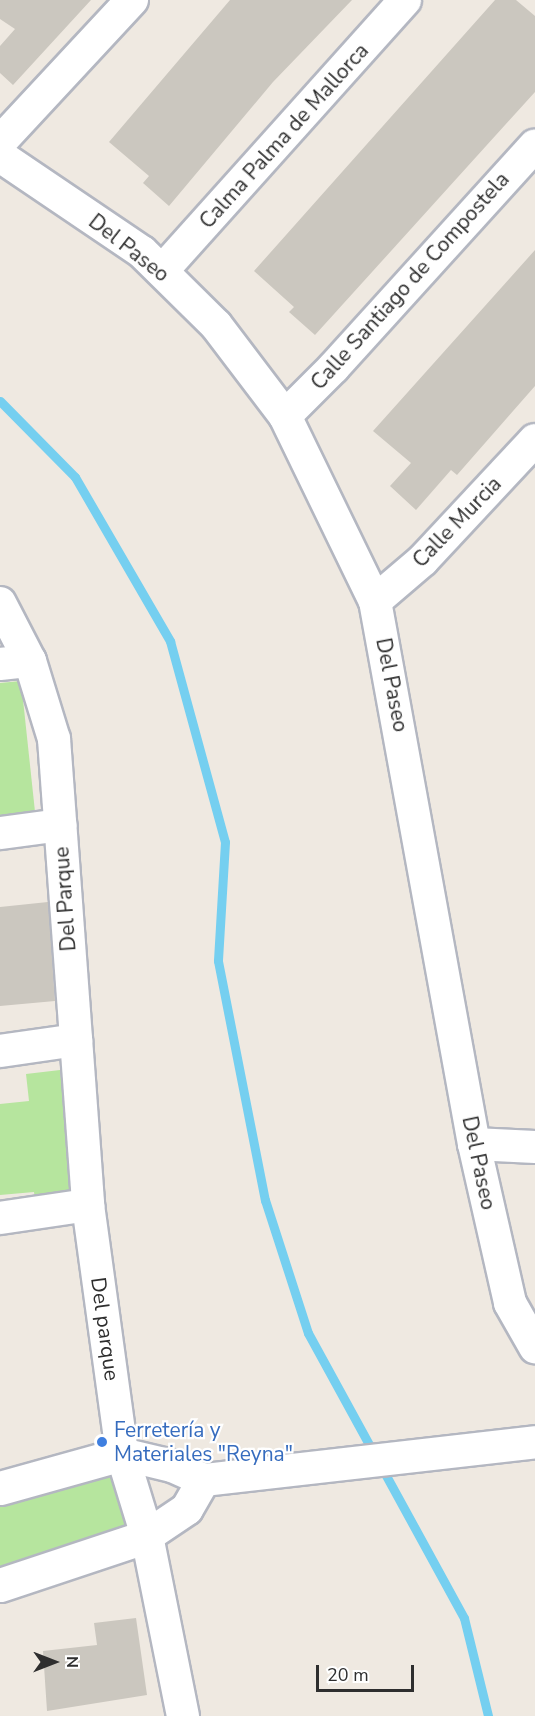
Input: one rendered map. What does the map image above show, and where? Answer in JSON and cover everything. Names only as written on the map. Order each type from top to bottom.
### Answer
[{"type":"street","points":[[0,142],[132,0]]},
{"type":"street","name":"Calma Palma de Mallorca","points":[[162,271],[405,0]]},
{"type":"street","name":"Calle Santiago de Compostela","points":[[285,417],[334,367],[535,145]]},
{"type":"street","name":"Del Paseo","points":[[0,156],[142,252],[216,325],[285,417],[375,600],[474,1144],[510,1304],[535,1347]]},
{"type":"street","name":"Calle Murcia","points":[[375,600],[423,560],[535,440]]},
{"type":"street","name":"Del Parque","points":[[0,603],[30,661],[54,739],[88,1205]]},
{"type":"street","points":[[0,664],[30,661]]},
{"type":"street","points":[[0,833],[60,825]]},
{"type":"street","points":[[0,1051],[76,1040]]},
{"type":"street","points":[[474,1144],[535,1147]]},
{"type":"street","points":[[0,1218],[88,1205]]},
{"type":"street","name":"Del parque","points":[[88,1205],[122,1454],[147,1536],[183,1716]]},
{"type":"street","points":[[0,1488],[122,1454],[172,1466],[209,1480],[533,1443]]},
{"type":"street","points":[[0,1585],[147,1536],[187,1509],[209,1480]]},
{"type":"green space","points":[[21,681],[36,821],[0,824],[0,683]]},
{"type":"green space","points":[[60,1070],[75,1210],[37,1214],[34,1192],[0,1195],[0,1104],[29,1101],[26,1074]]},
{"type":"green space","points":[[122,1454],[147,1536],[0,1585],[0,1488]]},
{"type":"building","points":[[0,0],[91,0],[13,85],[0,73],[0,46],[15,29],[0,19]]},
{"type":"building","points":[[230,0],[352,0],[273,82],[169,206],[143,183],[149,176],[109,142]]},
{"type":"building","points":[[495,0],[516,0],[535,16],[535,92],[315,335],[289,312],[294,307],[254,271]]},
{"type":"building","points":[[535,250],[535,386],[457,475],[451,470],[416,510],[390,486],[411,463],[373,431]]},
{"type":"building","points":[[48,902],[55,1001],[0,1006],[0,907]]},
{"type":"building","points":[[136,1618],[147,1695],[47,1711],[43,1651],[97,1645],[94,1623]]},
{"type":"waterway","points":[[0,401],[75,477],[170,641],[225,842],[218,961],[265,1200],[308,1333],[464,1618],[488,1716]]},
{"type":"place","name":"Ferretería y Materiales \"Reyna\"","points":[[102,1442]]}]
